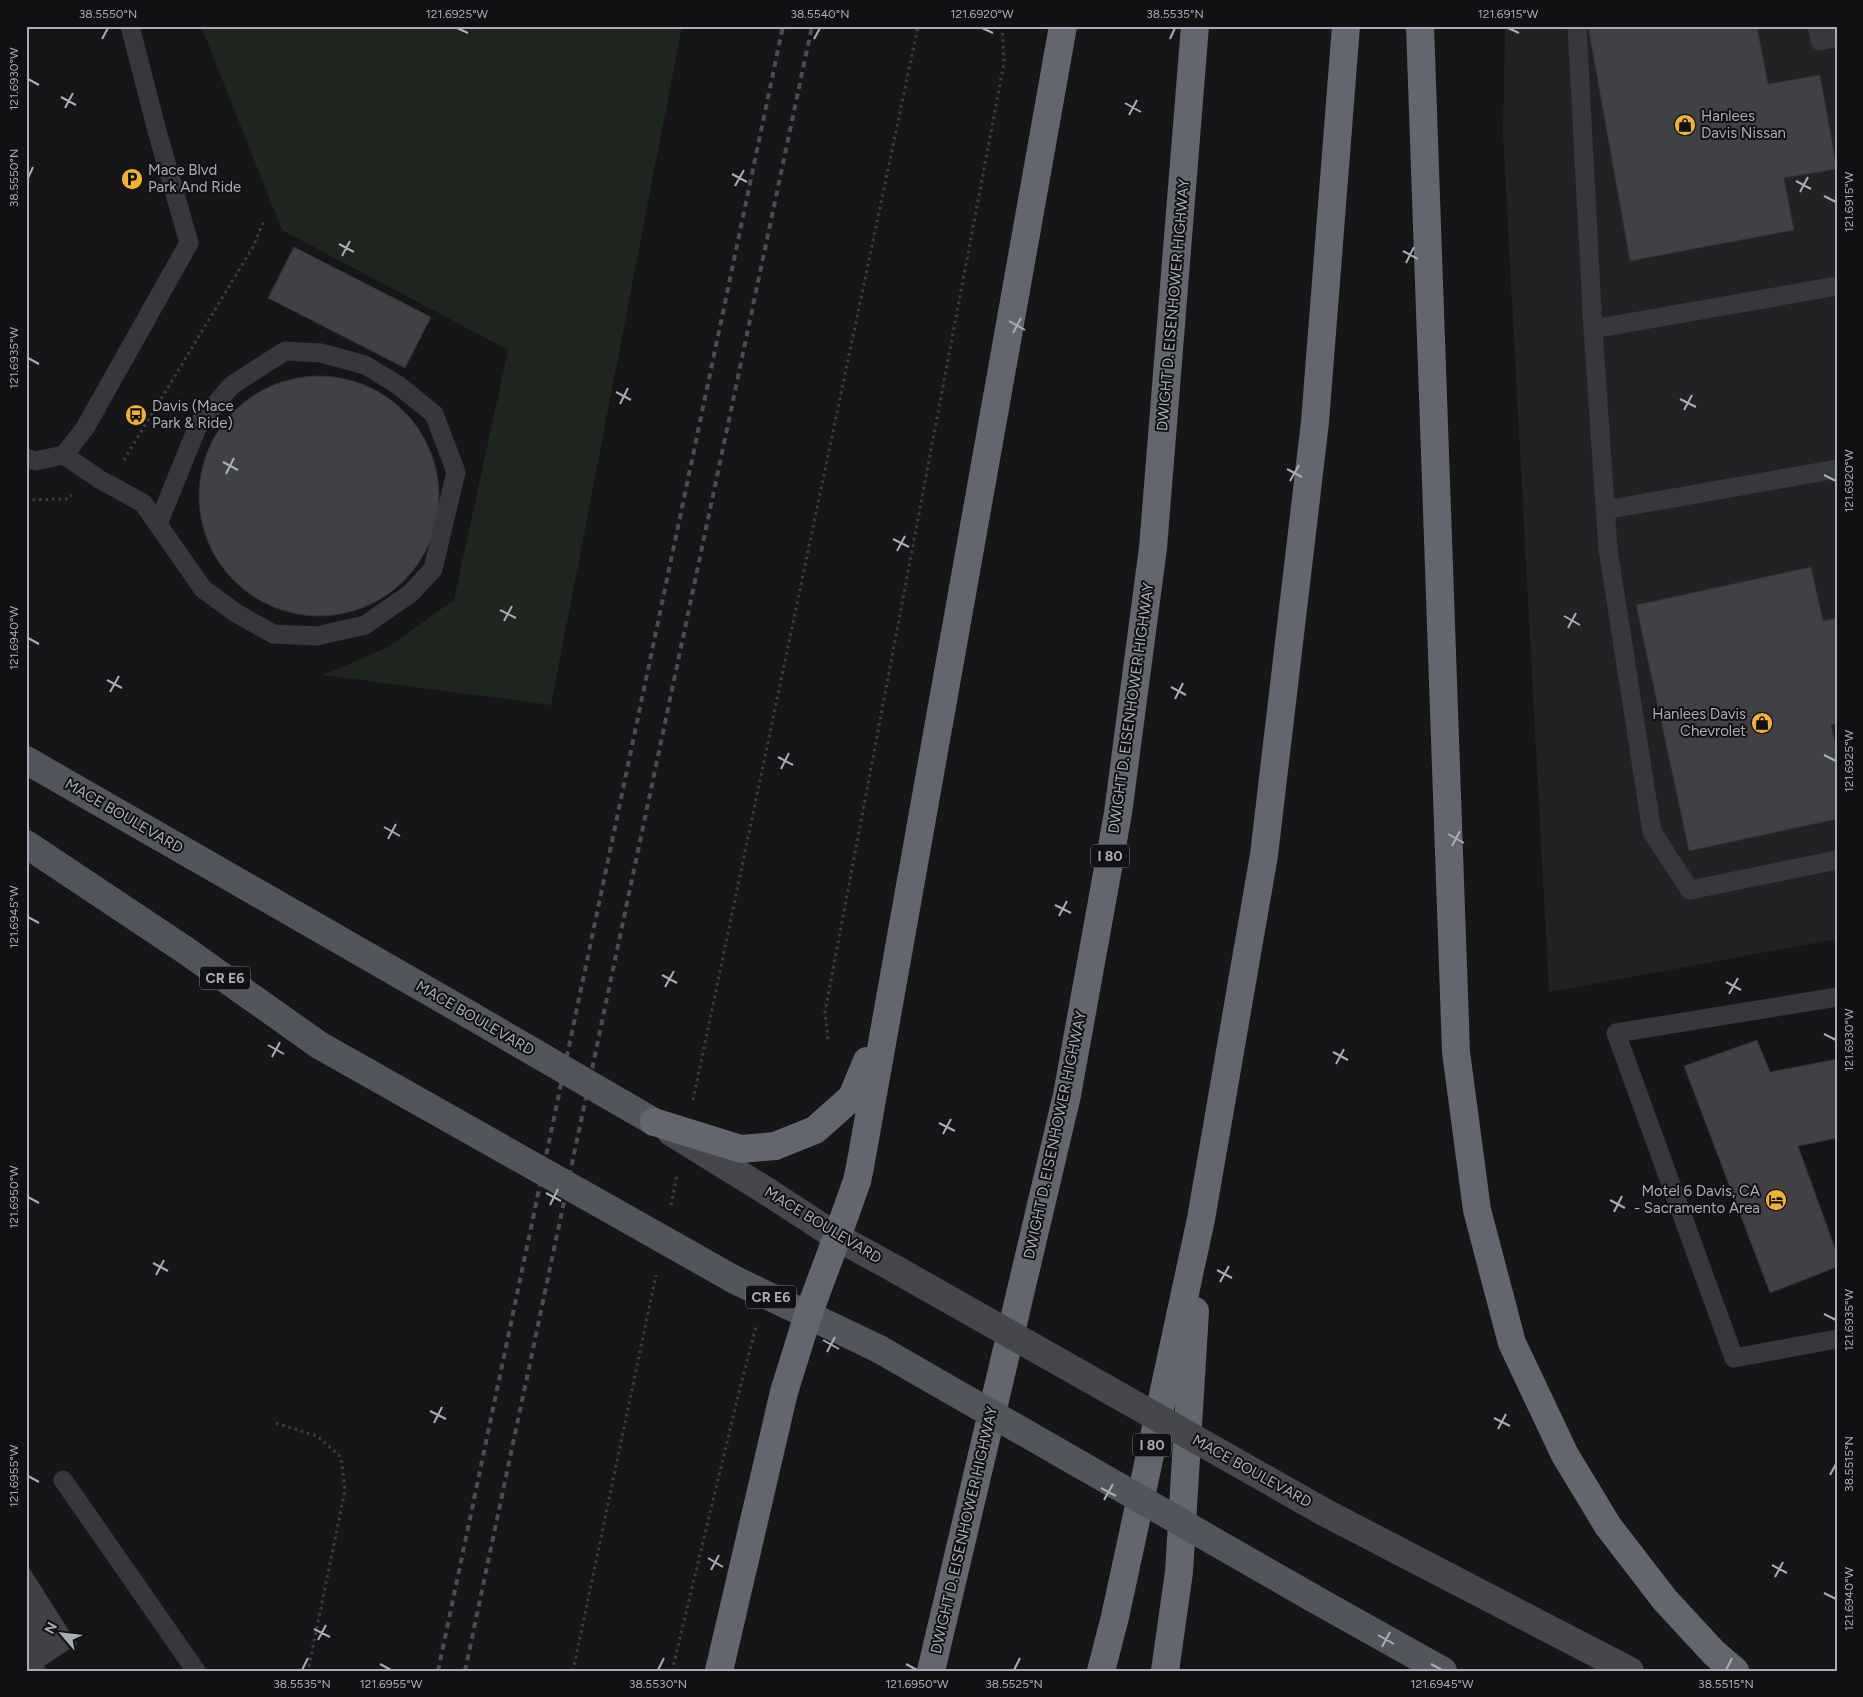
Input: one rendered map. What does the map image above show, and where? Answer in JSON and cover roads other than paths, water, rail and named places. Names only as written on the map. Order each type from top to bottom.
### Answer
[{"type":"highway","points":[[719,1671],[784,1392],[808,1315],[857,1181],[1063,26]]},
{"type":"highway","name":"DWIGHT D. EISENHOWER HIGHWAY","points":[[931,1671],[1067,1095],[1118,813],[1153,548],[1195,26]]},
{"type":"highway","name":"I 80","points":[[1101,1671],[1115,1618],[1201,1219],[1265,846],[1315,422],[1346,26]]},
{"type":"highway","points":[[1420,26],[1456,1052],[1477,1210],[1512,1343],[1565,1455],[1608,1526],[1665,1600],[1714,1653],[1735,1671]]},
{"type":"highway","points":[[654,1122],[741,1149],[775,1146],[815,1130],[852,1097],[885,1018]]},
{"type":"highway","points":[[1164,1671],[1179,1572],[1201,1219]]},
{"type":"main road","name":"MACE BOULEVARD","points":[[26,760],[654,1122],[837,1237],[1324,1512],[1630,1671]]},
{"type":"main road","name":"CR E6","points":[[26,844],[185,950],[319,1045],[735,1280],[878,1349],[1443,1671]]},
{"type":"lane","points":[[26,458],[35,461],[64,455],[85,428],[189,243],[130,26]]},
{"type":"lane","points":[[1576,26],[1593,329],[1608,549],[1652,832],[1690,890],[1837,860]]},
{"type":"lane","points":[[1817,26],[1820,41],[1837,37]]},
{"type":"lane","points":[[1593,329],[1837,286]]},
{"type":"lane","points":[[64,455],[99,480],[143,503],[203,589],[236,613],[273,634],[317,636],[365,625],[410,593],[433,569],[456,472],[434,414],[398,385],[365,365],[321,353],[285,351],[232,384],[199,423],[158,524]]},
{"type":"lane","points":[[1605,510],[1837,469]]},
{"type":"lane","points":[[1837,997],[1616,1033],[1734,1358],[1837,1339]]},
{"type":"lane","points":[[63,1480],[196,1671]]},
{"type":"railway","points":[[438,1671],[783,26]]},
{"type":"railway","points":[[465,1671],[812,26]]},
{"type":"place","name":"Hanlees Davis Nissan","points":[[1685,125]]},
{"type":"place","name":"Mace Blvd Park And Ride","points":[[132,179]]},
{"type":"place","name":"Davis (Mace Park & Ride)","points":[[136,415]]},
{"type":"place","name":"Hanlees Davis Chevrolet","points":[[1762,723]]},
{"type":"place","name":"Motel 6 Davis, CA - Sacramento Area","points":[[1776,1200]]}]
